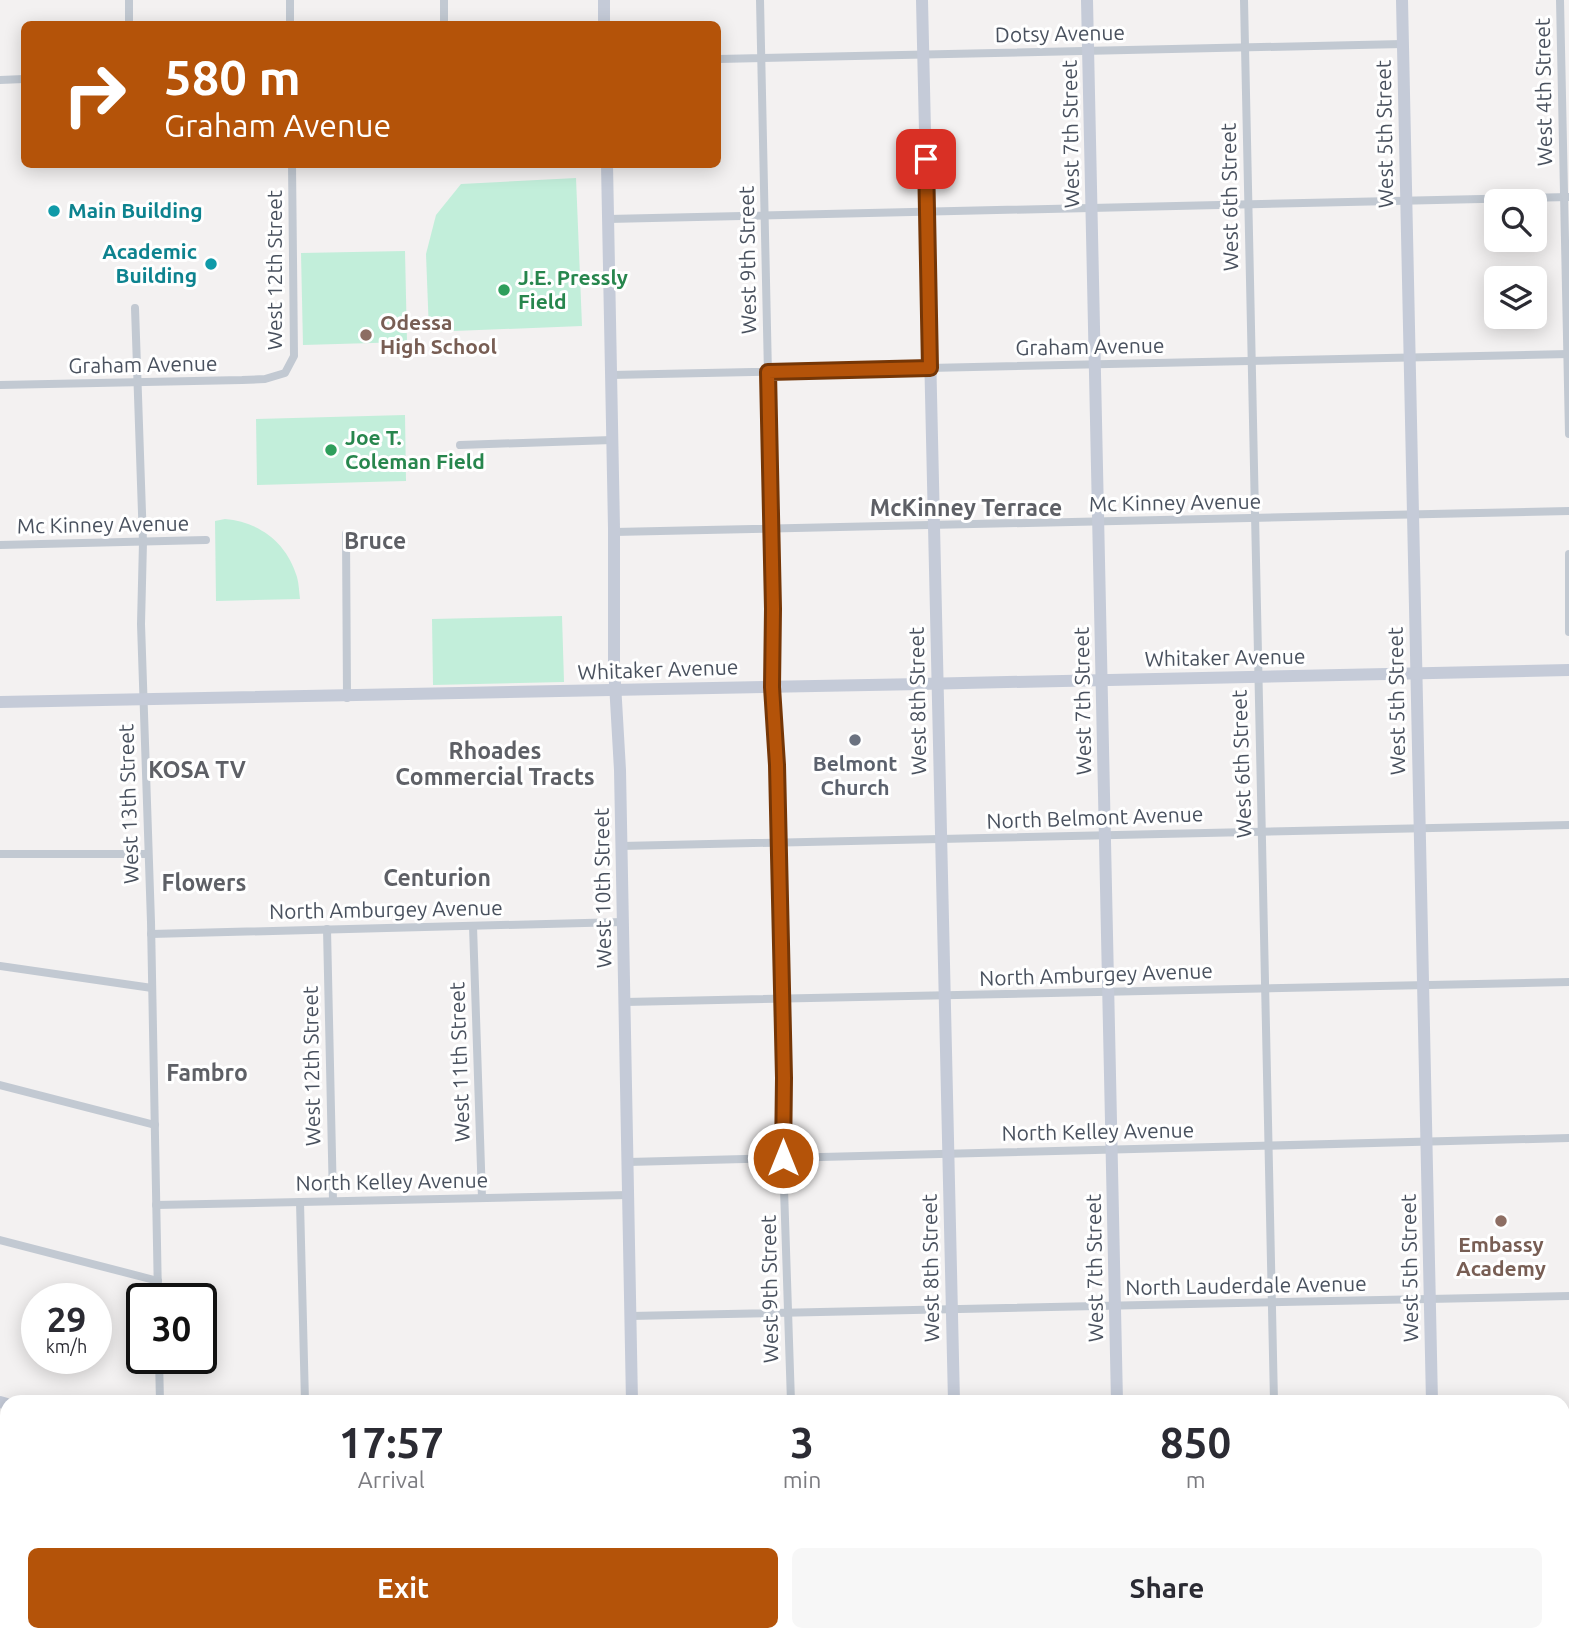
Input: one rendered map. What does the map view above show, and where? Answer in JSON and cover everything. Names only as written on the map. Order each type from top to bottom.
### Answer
[{"type":"street","points":[[129,0],[129,21]]},
{"type":"street","points":[[290,0],[290,21]]},
{"type":"street","points":[[444,0],[444,21]]},
{"type":"street","points":[[604,0],[604,21]]},
{"type":"street","name":"West 9th Street","points":[[760,0],[772,687],[791,1395]]},
{"type":"street","name":"West 8th Street","points":[[922,0],[954,1395]]},
{"type":"street","name":"West 7th Street","points":[[1087,0],[1117,1395]]},
{"type":"street","name":"West 6th Street","points":[[1244,0],[1274,1395]]},
{"type":"street","name":"West 5th Street","points":[[1402,0],[1432,1395]]},
{"type":"street","name":"West 4th Street","points":[[1560,0],[1565,41],[1569,434]]},
{"type":"street","name":"Dotsy Avenue","points":[[721,59],[1403,44]]},
{"type":"street","points":[[0,80],[21,79]]},
{"type":"street","name":"West 12th Street","points":[[285,373],[294,356],[292,168]]},
{"type":"street","name":"West 10th Street","points":[[607,168],[615,691],[625,1002],[632,1395]]},
{"type":"street","points":[[608,219],[1567,197]]},
{"type":"street","name":"West 13th Street","points":[[135,308],[143,542],[141,624],[158,1281]]},
{"type":"street","name":"Graham Avenue","points":[[611,375],[1568,354]]},
{"type":"street","name":"Graham Avenue","points":[[0,385],[242,380],[265,379],[285,373]]},
{"type":"street","points":[[460,445],[612,440]]},
{"type":"street","name":"Mc Kinney Avenue","points":[[614,533],[1569,511]]},
{"type":"street","points":[[346,534],[347,698]]},
{"type":"street","name":"Mc Kinney Avenue","points":[[0,545],[206,540]]},
{"type":"street","points":[[1569,554],[1569,632]]},
{"type":"street","name":"Whitaker Avenue","points":[[0,702],[347,698],[1569,670]]},
{"type":"street","name":"North Belmont Avenue","points":[[621,846],[1569,825]]},
{"type":"street","points":[[0,854],[147,854]]},
{"type":"street","name":"North Amburgey Avenue","points":[[151,934],[623,922]]},
{"type":"street","name":"West 11th Street","points":[[473,926],[482,1198]]},
{"type":"street","name":"West 12th Street","points":[[327,929],[333,1201]]},
{"type":"street","points":[[0,966],[152,988]]},
{"type":"street","name":"North Amburgey Avenue","points":[[625,1002],[1569,982]]},
{"type":"street","points":[[0,1085],[155,1125]]},
{"type":"street","name":"North Kelley Avenue","points":[[628,1162],[1569,1138]]},
{"type":"street","name":"North Kelley Avenue","points":[[156,1205],[629,1195]]},
{"type":"street","points":[[300,1202],[305,1395]]},
{"type":"street","points":[[0,1240],[158,1281]]},
{"type":"street","name":"North Lauderdale Avenue","points":[[630,1316],[1569,1296]]},
{"type":"street","points":[[159,1374],[160,1395]]},
{"type":"green space","name":"J.E. Pressly Field","points":[[576,178],[582,326],[429,332],[426,254],[436,215],[461,184]]},
{"type":"green space","points":[[405,251],[407,342],[303,345],[301,253]]},
{"type":"green space","name":"Joe T. Coleman Field","points":[[405,415],[406,481],[257,485],[256,419]]},
{"type":"green space","points":[[225,519],[261,530],[279,544],[298,580],[300,599],[216,601],[215,521]]},
{"type":"green space","points":[[562,616],[564,682],[433,685],[432,619]]},
{"type":"place","name":"Main Building","points":[[54,211]]},
{"type":"place","name":"Academic Building","points":[[211,264]]},
{"type":"place","name":"J.E. Pressly Field","points":[[504,290]]},
{"type":"place","name":"Odessa High School","points":[[366,335]]},
{"type":"place","name":"Joe T. Coleman Field","points":[[331,450]]},
{"type":"place","name":"Belmont Church","points":[[855,740]]},
{"type":"place","name":"Embassy Academy","points":[[1501,1221]]},
{"type":"district","name":"McKinney Terrace","points":[[966,508]]},
{"type":"district","name":"Bruce","points":[[375,541]]},
{"type":"district","name":"Rhoades Commercial Tracts","points":[[495,764]]},
{"type":"district","name":"KOSA TV","points":[[197,770]]},
{"type":"district","name":"Centurion","points":[[437,878]]},
{"type":"district","name":"Flowers","points":[[204,883]]},
{"type":"district","name":"Fambro","points":[[207,1073]]},
{"type":"route","points":[[783,1158],[784,1078],[777,765],[772,687],[768,372],[930,368],[926,159]]}]
